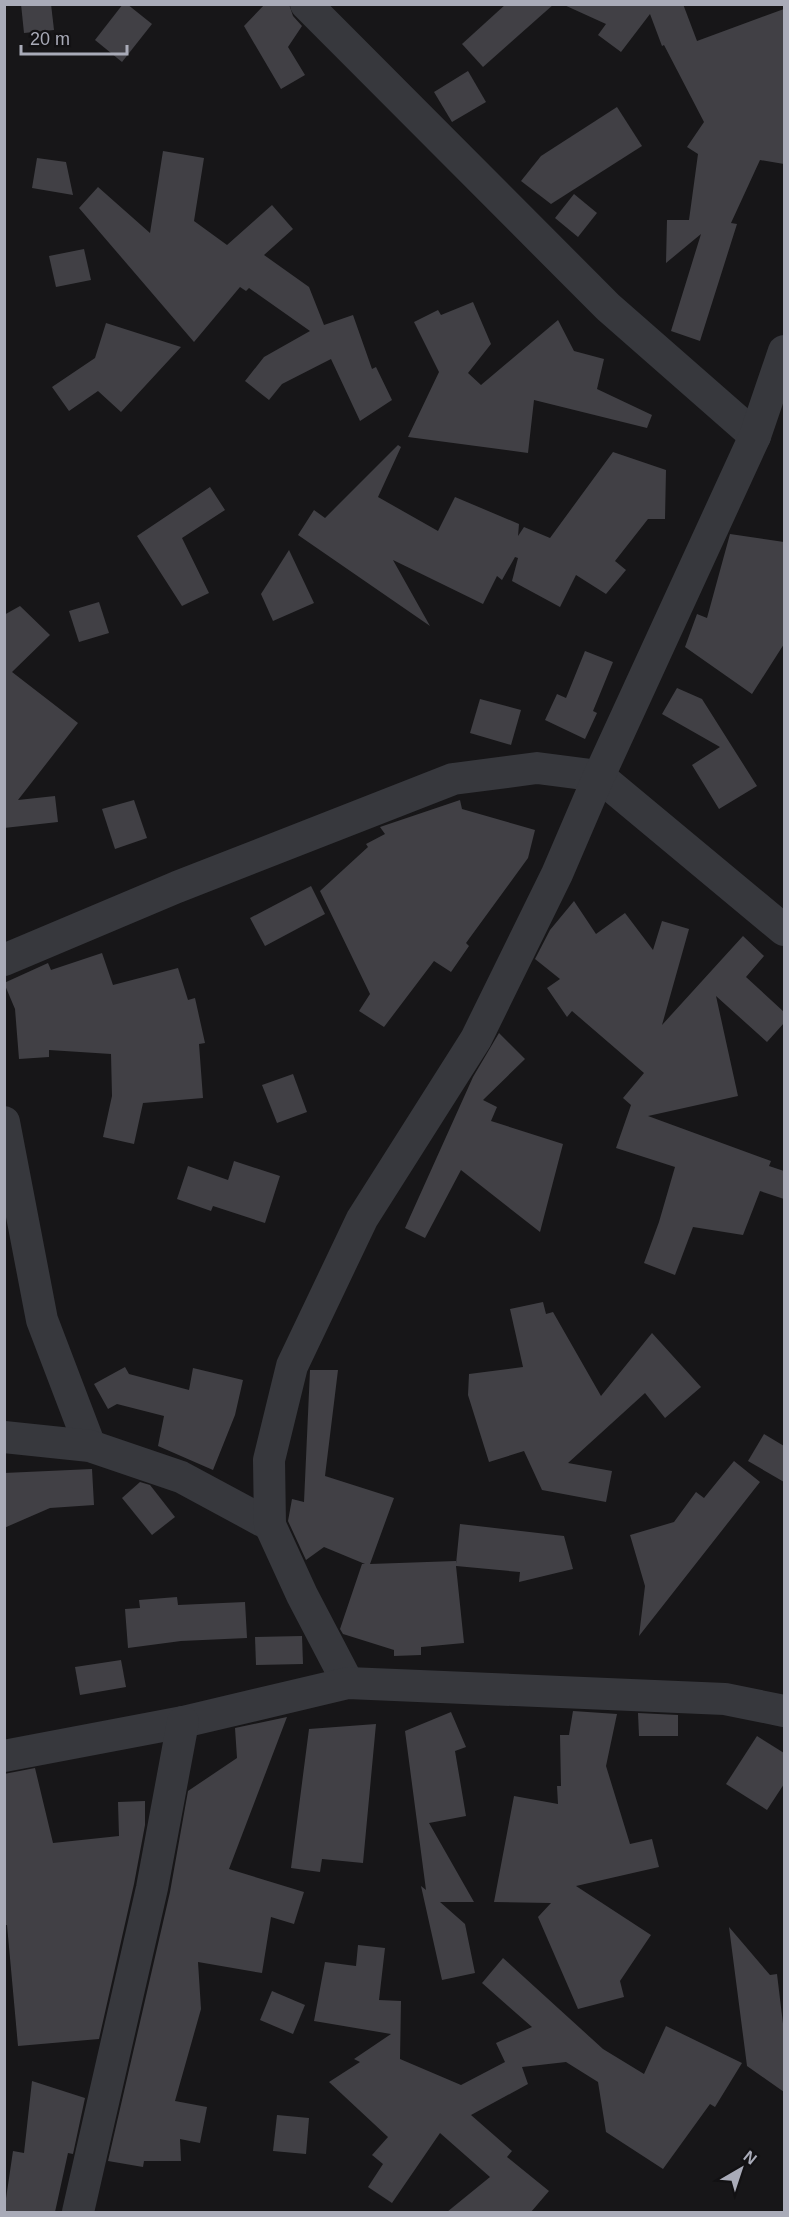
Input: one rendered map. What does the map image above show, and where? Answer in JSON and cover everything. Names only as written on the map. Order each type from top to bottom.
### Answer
[{"type":"street","points":[[306,4],[608,308],[755,436]]},
{"type":"street","points":[[348,1683],[302,1595],[270,1525],[269,1460],[292,1366],[362,1219],[476,1039],[556,874],[755,436],[776,400],[784,351]]},
{"type":"street","points":[[4,960],[177,887],[453,779],[537,768],[599,776],[784,930]]},
{"type":"street","points":[[4,1122],[42,1320],[90,1446]]},
{"type":"street","points":[[4,1437],[90,1446],[181,1477],[270,1525]]},
{"type":"street","points":[[4,1756],[183,1722],[348,1683],[725,1699],[784,1711]]},
{"type":"street","points":[[78,2212],[152,1888],[183,1722]]},
{"type":"building","points":[[21,4],[51,4],[54,30],[24,33]]},
{"type":"building","points":[[123,4],[127,4],[152,24],[122,62],[95,40]]},
{"type":"building","points":[[265,4],[289,4],[293,16],[302,26],[288,47],[305,75],[281,89],[244,26]]},
{"type":"building","points":[[506,4],[554,4],[483,67],[462,44]]},
{"type":"building","points":[[562,4],[683,4],[697,41],[784,9],[784,164],[760,160],[731,223],[737,224],[700,341],[671,331],[701,234],[666,263],[667,220],[689,220],[698,154],[687,147],[704,122],[664,45],[662,46],[650,14],[621,52],[598,35],[606,24]]},
{"type":"building","points":[[468,71],[486,102],[452,122],[434,92]]},
{"type":"building","points":[[617,107],[642,146],[551,204],[521,181],[541,156]]},
{"type":"building","points":[[163,151],[204,158],[194,221],[227,245],[272,205],[293,229],[264,255],[309,287],[324,325],[353,315],[372,369],[376,367],[392,400],[360,421],[331,359],[282,384],[269,400],[245,381],[264,357],[310,331],[249,288],[246,291],[240,287],[194,342],[79,208],[98,187],[150,233]]},
{"type":"building","points":[[37,158],[66,162],[73,195],[32,188]]},
{"type":"building","points":[[574,194],[597,213],[578,237],[555,218]]},
{"type":"building","points":[[84,249],[91,280],[56,287],[49,256]]},
{"type":"building","points":[[473,302],[491,344],[468,373],[481,385],[558,320],[574,351],[604,359],[597,389],[652,415],[647,428],[534,400],[528,453],[408,437],[439,372],[414,322],[438,310],[441,315]]},
{"type":"building","points":[[106,323],[181,347],[121,412],[98,391],[69,411],[52,387],[95,358]]},
{"type":"building","points":[[398,445],[401,447],[378,497],[438,531],[455,497],[519,524],[518,536],[524,527],[550,538],[613,452],[666,470],[665,519],[648,519],[615,561],[626,570],[606,594],[576,575],[560,607],[512,581],[518,558],[515,557],[502,580],[497,576],[483,604],[393,560],[430,626],[298,535],[314,510],[325,518]]},
{"type":"building","points":[[210,487],[225,510],[182,538],[209,593],[182,606],[137,536]]},
{"type":"building","points":[[730,534],[784,542],[784,644],[752,694],[685,647],[697,614],[707,618]]},
{"type":"building","points":[[289,550],[314,603],[273,621],[261,594]]},
{"type":"building","points":[[99,602],[109,633],[79,642],[69,611]]},
{"type":"building","points":[[20,606],[50,635],[12,672],[78,723],[18,800],[55,796],[58,822],[4,828],[4,615]]},
{"type":"building","points":[[585,651],[613,662],[593,711],[597,713],[585,739],[545,720],[557,694],[566,698]]},
{"type":"building","points":[[677,688],[702,699],[757,786],[719,809],[692,765],[720,747],[662,714]]},
{"type":"building","points":[[480,699],[521,710],[511,745],[470,733]]},
{"type":"building","points":[[134,800],[147,838],[115,849],[102,809]]},
{"type":"building","points":[[460,800],[462,809],[535,830],[528,858],[466,943],[469,946],[451,972],[434,961],[384,1027],[359,1011],[370,994],[320,891],[368,847],[366,844],[385,834],[380,827]]},
{"type":"building","points":[[311,886],[325,914],[265,946],[250,918]]},
{"type":"building","points":[[574,901],[596,934],[625,913],[653,950],[662,921],[689,929],[662,1025],[743,936],[764,956],[746,977],[784,1012],[784,1023],[767,1042],[716,996],[738,1096],[648,1116],[771,1161],[769,1166],[784,1171],[784,1199],[760,1191],[743,1235],[693,1227],[675,1275],[644,1263],[675,1167],[616,1148],[631,1105],[623,1098],[644,1073],[572,1011],[567,1017],[547,988],[560,979],[535,959],[550,930]]},
{"type":"building","points":[[102,953],[113,985],[178,968],[188,1000],[195,998],[205,1043],[199,1044],[203,1098],[143,1103],[134,1144],[103,1137],[112,1096],[111,1054],[49,1050],[49,1057],[19,1059],[15,1009],[4,983],[48,963],[51,970]]},
{"type":"building","points":[[499,1033],[525,1059],[483,1100],[497,1107],[491,1121],[563,1144],[540,1232],[461,1170],[425,1238],[405,1228],[473,1077]]},
{"type":"building","points":[[293,1074],[307,1112],[277,1123],[262,1085]]},
{"type":"building","points":[[234,1161],[280,1176],[265,1223],[213,1206],[211,1211],[177,1199],[188,1166],[228,1180]]},
{"type":"building","points":[[543,1302],[546,1314],[553,1312],[601,1396],[652,1333],[701,1387],[665,1418],[645,1393],[568,1463],[612,1471],[606,1502],[542,1490],[524,1451],[489,1462],[468,1395],[469,1374],[523,1367],[510,1309]]},
{"type":"building","points":[[125,1367],[129,1374],[189,1390],[193,1368],[243,1380],[235,1415],[213,1470],[158,1446],[164,1416],[117,1404],[108,1409],[94,1384]]},
{"type":"building","points":[[310,1370],[338,1370],[325,1476],[394,1498],[370,1564],[456,1561],[456,1564],[460,1524],[564,1536],[573,1569],[519,1582],[520,1572],[456,1566],[464,1643],[421,1647],[421,1655],[394,1656],[394,1650],[343,1634],[340,1629],[362,1564],[365,1564],[324,1547],[306,1560],[288,1521],[292,1499],[304,1502]]},
{"type":"building","points":[[764,1434],[784,1446],[784,1482],[748,1461]]},
{"type":"building","points":[[734,1461],[760,1482],[639,1636],[645,1586],[630,1535],[674,1522],[696,1492],[704,1498]]},
{"type":"building","points":[[92,1469],[94,1505],[50,1508],[4,1528],[4,1473]]},
{"type":"building","points":[[140,1482],[150,1485],[175,1517],[152,1535],[122,1498]]},
{"type":"building","points":[[177,1597],[178,1605],[245,1602],[247,1638],[181,1641],[128,1648],[125,1609],[140,1608],[139,1600]]},
{"type":"building","points":[[302,1636],[303,1664],[256,1665],[255,1637]]},
{"type":"building","points":[[121,1660],[126,1687],[80,1695],[75,1667]]},
{"type":"building","points":[[573,1711],[617,1714],[606,1766],[630,1844],[652,1839],[659,1867],[576,1886],[651,1935],[620,1981],[624,1997],[578,2009],[538,1917],[551,1903],[494,1902],[514,1796],[558,1804],[557,1786],[561,1786],[560,1735],[569,1735]]},
{"type":"building","points":[[451,1712],[466,1747],[455,1751],[466,1816],[429,1823],[474,1902],[440,1902],[465,1924],[475,1973],[442,1980],[421,1886],[426,1890],[405,1731]]},
{"type":"building","points":[[638,1713],[678,1715],[678,1736],[639,1736]]},
{"type":"building","points":[[287,1717],[229,1869],[304,1892],[294,1924],[271,1917],[262,1973],[198,1962],[201,2009],[175,2101],[207,2107],[200,2143],[180,2139],[181,2161],[144,2161],[143,2167],[108,2161],[170,1892],[188,1791],[237,1758],[235,1728]]},
{"type":"building","points":[[376,1724],[363,1863],[322,1859],[320,1872],[291,1868],[309,1729]]},
{"type":"building","points":[[757,1736],[784,1753],[784,1784],[767,1810],[726,1784]]},
{"type":"building","points":[[35,1768],[53,1843],[119,1836],[118,1802],[145,1801],[145,1825],[99,2039],[18,2046],[7,1925],[4,1925],[4,1774]]},
{"type":"building","points":[[729,1927],[770,1975],[777,1974],[784,2032],[784,2092],[747,2066]]},
{"type":"building","points":[[358,1945],[385,1948],[379,2000],[401,2001],[400,2059],[461,2085],[505,2062],[496,2043],[532,2027],[482,1983],[503,1958],[603,2049],[644,2074],[666,2026],[742,2063],[715,2107],[710,2104],[663,2169],[606,2132],[598,2082],[566,2062],[522,2067],[528,2084],[471,2115],[512,2151],[507,2157],[549,2191],[531,2212],[447,2212],[490,2177],[440,2133],[392,2203],[368,2187],[383,2164],[372,2155],[388,2137],[329,2082],[360,2062],[354,2059],[391,2034],[314,2021],[325,1962],[356,1966]]},
{"type":"building","points":[[272,1991],[305,2005],[293,2034],[260,2020]]},
{"type":"building","points":[[32,2081],[85,2098],[73,2154],[68,2153],[55,2212],[4,2212],[13,2151],[24,2153]]},
{"type":"building","points":[[277,2115],[309,2118],[306,2154],[273,2151]]}]
